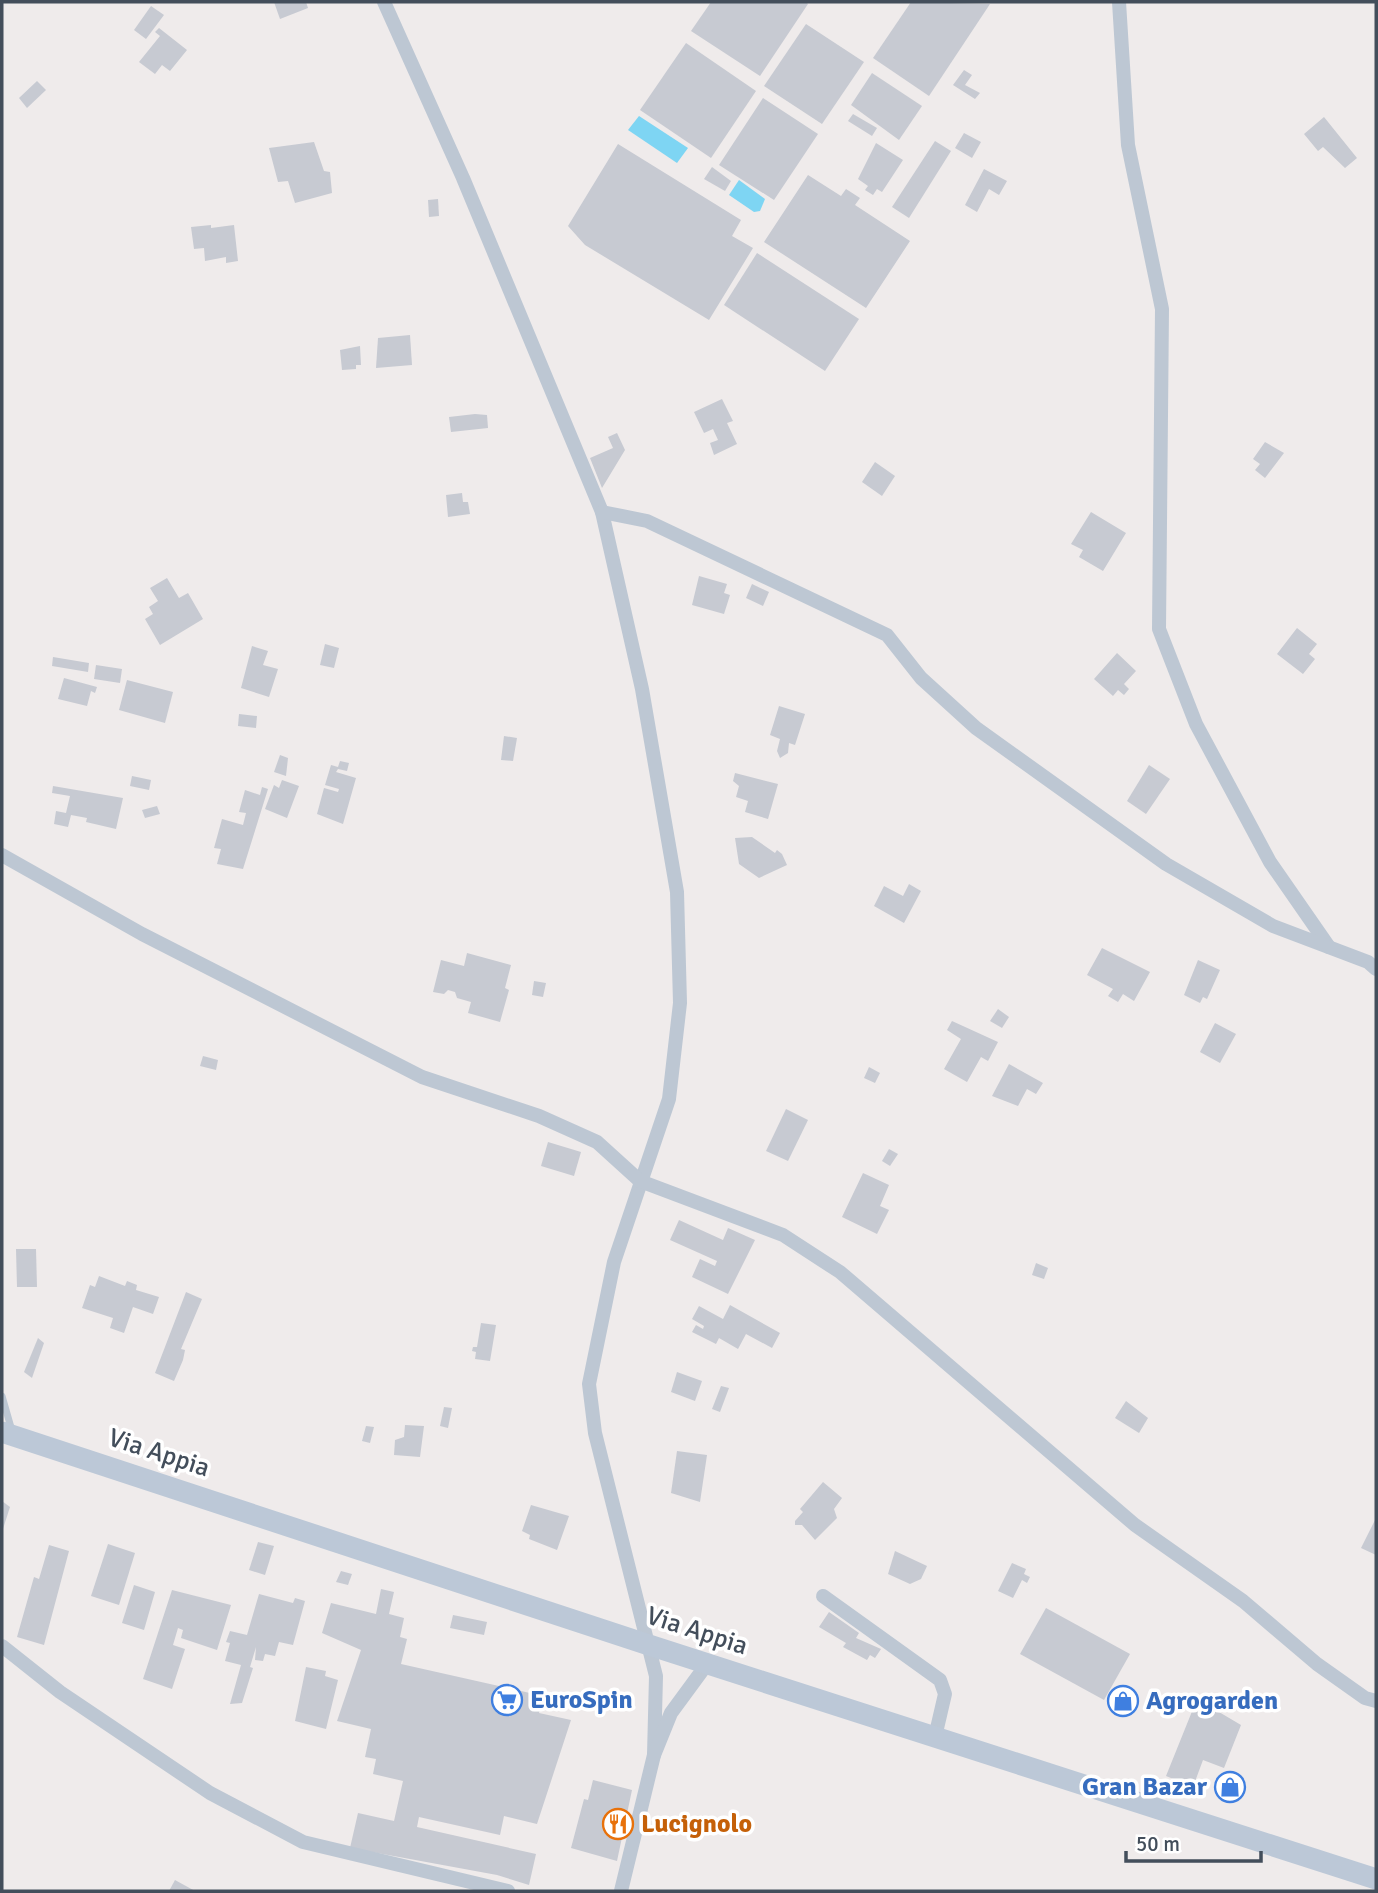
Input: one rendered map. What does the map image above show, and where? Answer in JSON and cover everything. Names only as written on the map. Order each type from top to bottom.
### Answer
[{"type":"main road","name":"Via Appia","points":[[7,1434],[707,1664],[1376,1879]]},
{"type":"street","points":[[384,2],[463,178],[602,512],[642,689],[677,892],[680,1003],[669,1099],[614,1262],[589,1384],[595,1433],[656,1676],[654,1755]]},
{"type":"street","points":[[1119,2],[1128,145],[1163,309],[1159,629],[1202,735],[1270,862],[1329,947]]},
{"type":"street","points":[[602,512],[646,521],[887,635],[920,678],[976,728],[1166,864],[1273,926],[1368,962],[1376,969]]},
{"type":"street","points":[[2,855],[142,934],[229,976],[422,1077],[539,1116],[597,1142],[640,1181],[783,1235],[840,1272],[1135,1525],[1243,1601],[1317,1664],[1365,1698],[1376,1701]]},
{"type":"street","points":[[823,1596],[940,1680],[945,1694],[935,1737]]},
{"type":"street","points":[[2,1646],[60,1692],[209,1793],[303,1842],[508,1891]]},
{"type":"street","points":[[621,1891],[654,1755],[671,1713],[707,1664]]},
{"type":"lane","points":[[2,1396],[7,1434]]},
{"type":"water","points":[[639,116],[688,148],[677,163],[628,130]]},
{"type":"water","points":[[739,180],[765,199],[760,211],[754,212],[729,195]]},
{"type":"building","points":[[274,2],[306,2],[308,8],[280,19]]},
{"type":"building","points":[[711,2],[808,4],[760,76],[691,31]]},
{"type":"building","points":[[911,2],[990,4],[929,96],[873,58]]},
{"type":"building","points":[[151,6],[164,15],[146,39],[134,30]]},
{"type":"building","points":[[806,24],[864,62],[822,124],[764,86]]},
{"type":"building","points":[[159,28],[187,50],[170,71],[162,65],[155,74],[139,62],[160,36],[155,32]]},
{"type":"building","points":[[686,43],[756,91],[711,158],[640,110]]},
{"type":"building","points":[[964,70],[972,75],[965,85],[980,93],[975,99],[953,85]]},
{"type":"building","points":[[872,73],[922,106],[899,140],[851,105]]},
{"type":"building","points":[[37,81],[46,90],[27,108],[19,98]]},
{"type":"building","points":[[763,98],[818,134],[774,200],[719,165]]},
{"type":"building","points":[[853,114],[877,128],[872,136],[848,121]]},
{"type":"building","points":[[1324,117],[1357,158],[1345,168],[1323,147],[1318,151],[1304,134]]},
{"type":"building","points":[[964,133],[981,142],[972,158],[955,148]]},
{"type":"building","points":[[935,141],[951,151],[909,218],[892,207]]},
{"type":"building","points":[[314,142],[324,171],[330,172],[332,193],[295,203],[288,181],[278,182],[269,148]]},
{"type":"building","points":[[876,143],[903,160],[882,192],[877,189],[873,195],[865,190],[868,186],[858,179]]},
{"type":"building","points":[[618,144],[741,220],[732,236],[753,248],[709,320],[585,245],[568,226]]},
{"type":"building","points":[[712,167],[731,181],[725,191],[704,179]]},
{"type":"building","points":[[984,169],[1007,181],[999,195],[989,189],[977,212],[965,205]]},
{"type":"building","points":[[808,175],[841,196],[846,189],[860,198],[855,205],[910,241],[866,308],[764,242]]},
{"type":"building","points":[[438,199],[439,216],[429,217],[428,200]]},
{"type":"building","points":[[211,225],[211,228],[234,225],[238,261],[226,263],[226,257],[205,261],[204,248],[194,249],[191,227]]},
{"type":"building","points":[[757,253],[859,319],[825,371],[724,305]]},
{"type":"building","points":[[410,335],[412,365],[376,368],[378,338]]},
{"type":"building","points":[[360,346],[361,365],[356,365],[356,369],[342,370],[340,350]]},
{"type":"building","points":[[722,399],[733,421],[727,423],[737,444],[714,455],[710,443],[718,440],[713,429],[704,433],[694,412]]},
{"type":"building","points":[[487,415],[488,428],[451,432],[449,417]]},
{"type":"building","points":[[617,433],[625,450],[602,488],[590,458],[613,448],[608,437]]},
{"type":"building","points":[[1265,442],[1284,453],[1265,478],[1255,470],[1260,464],[1253,459]]},
{"type":"building","points":[[875,462],[895,476],[882,496],[862,482]]},
{"type":"building","points":[[462,493],[463,502],[468,502],[470,514],[448,517],[446,495]]},
{"type":"building","points":[[1091,512],[1126,533],[1103,571],[1079,557],[1083,550],[1071,544]]},
{"type":"building","points":[[699,576],[727,584],[724,593],[730,595],[724,614],[692,605]]},
{"type":"building","points":[[167,578],[179,598],[188,593],[203,619],[160,645],[145,619],[153,614],[149,607],[158,601],[150,588]]},
{"type":"building","points":[[752,584],[769,592],[763,606],[746,598]]},
{"type":"building","points":[[1297,628],[1317,644],[1309,654],[1315,659],[1303,674],[1277,654]]},
{"type":"building","points":[[325,644],[339,648],[334,668],[320,665]]},
{"type":"building","points":[[252,646],[268,651],[263,665],[278,669],[269,697],[241,688]]},
{"type":"building","points":[[1117,653],[1136,671],[1124,684],[1129,689],[1124,695],[1118,690],[1113,696],[1094,679]]},
{"type":"building","points":[[53,657],[89,663],[88,672],[52,666]]},
{"type":"building","points":[[96,665],[122,669],[120,683],[94,679]]},
{"type":"building","points":[[64,678],[97,687],[95,693],[91,691],[87,706],[58,699]]},
{"type":"building","points":[[127,680],[173,692],[165,723],[119,710]]},
{"type":"building","points":[[779,706],[805,714],[795,745],[789,743],[788,753],[780,758],[777,751],[780,739],[770,735]]},
{"type":"building","points":[[239,714],[257,716],[256,728],[238,726]]},
{"type":"building","points":[[504,736],[517,738],[513,761],[501,760]]},
{"type":"building","points":[[280,755],[288,758],[286,776],[274,772]]},
{"type":"building","points":[[340,761],[349,763],[347,771],[338,769],[336,772],[356,778],[343,824],[317,814],[324,788],[338,792],[339,789],[325,785],[331,765],[338,767]]},
{"type":"building","points":[[1149,765],[1170,779],[1146,814],[1127,801]]},
{"type":"building","points":[[735,773],[778,784],[768,819],[745,812],[748,801],[736,797],[739,786],[733,781]]},
{"type":"building","points":[[132,776],[151,780],[149,790],[130,786]]},
{"type":"building","points":[[282,780],[299,786],[287,818],[265,809],[274,785],[279,788]]},
{"type":"building","points":[[53,786],[123,798],[116,829],[86,822],[87,818],[71,815],[68,827],[54,824],[56,811],[66,813],[70,796],[52,793]]},
{"type":"building","points":[[262,787],[268,789],[243,869],[217,864],[221,849],[214,848],[222,819],[243,825],[246,813],[239,812],[245,790],[260,795]]},
{"type":"building","points":[[157,806],[160,814],[145,818],[142,810]]},
{"type":"building","points":[[752,837],[775,853],[777,850],[782,854],[787,865],[759,878],[739,864],[735,838]]},
{"type":"building","points":[[909,884],[921,891],[904,923],[874,906],[884,886],[903,896]]},
{"type":"building","points":[[1102,948],[1150,972],[1134,1001],[1123,994],[1118,1002],[1108,996],[1113,989],[1087,975]]},
{"type":"building","points":[[467,953],[511,965],[505,988],[509,990],[500,1022],[468,1013],[471,1002],[457,998],[455,992],[433,992],[441,960],[464,966]]},
{"type":"building","points":[[1198,960],[1220,970],[1207,999],[1203,997],[1200,1003],[1184,995]]},
{"type":"building","points":[[534,981],[546,983],[543,997],[532,995]]},
{"type":"building","points":[[998,1009],[1009,1017],[1002,1028],[990,1021]]},
{"type":"building","points":[[952,1021],[998,1042],[988,1061],[981,1057],[967,1082],[944,1069],[961,1039],[947,1030]]},
{"type":"building","points":[[1215,1023],[1236,1034],[1220,1063],[1200,1052]]},
{"type":"building","points":[[203,1056],[218,1060],[216,1070],[200,1066]]},
{"type":"building","points":[[1009,1064],[1043,1083],[1036,1094],[1027,1089],[1018,1106],[992,1096]]},
{"type":"building","points":[[869,1067],[880,1073],[875,1083],[864,1078]]},
{"type":"building","points":[[786,1109],[808,1120],[788,1161],[766,1151]]},
{"type":"building","points":[[548,1142],[581,1152],[574,1176],[541,1166]]},
{"type":"building","points":[[889,1149],[898,1154],[890,1166],[882,1161]]},
{"type":"building","points":[[863,1173],[889,1185],[880,1206],[889,1210],[877,1234],[842,1217]]},
{"type":"building","points":[[679,1220],[723,1240],[728,1228],[755,1240],[728,1294],[692,1277],[700,1259],[715,1266],[717,1261],[670,1240]]},
{"type":"building","points":[[16,1249],[36,1249],[37,1287],[17,1287]]},
{"type":"building","points":[[1036,1263],[1048,1268],[1044,1279],[1032,1275]]},
{"type":"building","points":[[99,1276],[125,1286],[127,1281],[137,1285],[136,1290],[159,1297],[153,1314],[133,1307],[124,1333],[110,1328],[113,1318],[82,1308],[90,1285],[95,1287]]},
{"type":"building","points":[[186,1292],[202,1299],[181,1349],[185,1350],[183,1360],[174,1381],[155,1373]]},
{"type":"building","points":[[730,1305],[780,1333],[772,1348],[746,1334],[738,1349],[719,1338],[716,1344],[692,1332],[696,1325],[703,1329],[704,1326],[692,1319],[699,1306],[723,1319]]},
{"type":"building","points":[[481,1323],[496,1325],[490,1361],[475,1359],[476,1352],[472,1351],[473,1347],[477,1347]]},
{"type":"building","points":[[38,1338],[44,1343],[32,1378],[24,1372]]},
{"type":"building","points":[[677,1372],[702,1381],[695,1401],[671,1392]]},
{"type":"building","points":[[721,1386],[729,1388],[720,1412],[712,1409]]},
{"type":"building","points":[[1126,1401],[1148,1418],[1139,1433],[1115,1418]]},
{"type":"building","points":[[444,1407],[452,1408],[448,1428],[440,1426]]},
{"type":"building","points":[[405,1425],[424,1426],[420,1457],[394,1455],[395,1440],[404,1437]]},
{"type":"building","points":[[366,1426],[374,1427],[370,1443],[362,1441]]},
{"type":"building","points":[[677,1451],[707,1455],[700,1502],[671,1493]]},
{"type":"building","points":[[823,1482],[842,1498],[834,1509],[837,1518],[815,1540],[802,1525],[795,1525],[795,1521],[803,1512],[800,1509]]},
{"type":"building","points":[[2,1501],[10,1507],[2,1532]]},
{"type":"building","points":[[531,1505],[569,1516],[557,1550],[529,1539],[530,1535],[522,1531]]},
{"type":"building","points":[[1376,1518],[1376,1555],[1361,1548]]},
{"type":"building","points":[[258,1542],[274,1546],[265,1575],[249,1570]]},
{"type":"building","points":[[108,1544],[135,1553],[119,1605],[91,1596]]},
{"type":"building","points":[[49,1545],[69,1551],[44,1645],[17,1637],[34,1577],[39,1579]]},
{"type":"building","points":[[895,1551],[927,1566],[921,1579],[910,1584],[888,1574]]},
{"type":"building","points":[[1012,1563],[1026,1569],[1024,1574],[1030,1577],[1027,1583],[1022,1580],[1013,1598],[998,1591]]},
{"type":"building","points":[[341,1571],[352,1574],[348,1585],[336,1582]]},
{"type":"building","points":[[134,1585],[155,1592],[144,1630],[122,1623]]},
{"type":"building","points":[[381,1589],[394,1592],[389,1614],[404,1618],[400,1637],[407,1639],[401,1664],[543,1696],[539,1713],[571,1720],[537,1824],[504,1816],[500,1835],[419,1817],[417,1827],[536,1854],[529,1885],[497,1875],[350,1848],[358,1813],[394,1821],[403,1781],[373,1774],[376,1759],[365,1757],[371,1729],[337,1721],[361,1650],[322,1633],[331,1603],[376,1614]]},
{"type":"building","points":[[172,1590],[231,1605],[217,1650],[181,1638],[183,1630],[178,1628],[173,1645],[185,1649],[172,1689],[143,1679]]},
{"type":"building","points":[[259,1594],[293,1603],[295,1598],[305,1601],[293,1645],[279,1642],[275,1656],[265,1654],[263,1661],[255,1660],[256,1647],[250,1667],[253,1668],[242,1703],[230,1704],[241,1665],[225,1661],[230,1643],[226,1642],[230,1631],[247,1635]]},
{"type":"building","points":[[1046,1608],[1130,1654],[1104,1700],[1020,1654]]},
{"type":"building","points":[[829,1612],[859,1633],[856,1638],[881,1649],[875,1658],[870,1655],[867,1660],[843,1647],[846,1643],[819,1627]]},
{"type":"building","points":[[453,1615],[487,1622],[484,1635],[450,1628]]},
{"type":"building","points":[[306,1667],[326,1671],[325,1676],[338,1680],[326,1729],[295,1721]]},
{"type":"building","points":[[1197,1699],[1241,1725],[1224,1768],[1203,1760],[1193,1787],[1166,1776]]},
{"type":"building","points":[[593,1780],[632,1790],[617,1861],[571,1848],[584,1799],[588,1800]]},
{"type":"building","points":[[175,1880],[195,1891],[169,1891]]},
{"type":"place","name":"EuroSpin","points":[[507,1700]]},
{"type":"place","name":"Agrogarden","points":[[1123,1701]]},
{"type":"place","name":"Gran Bazar","points":[[1230,1787]]},
{"type":"place","name":"Lucignolo","points":[[618,1824]]}]
